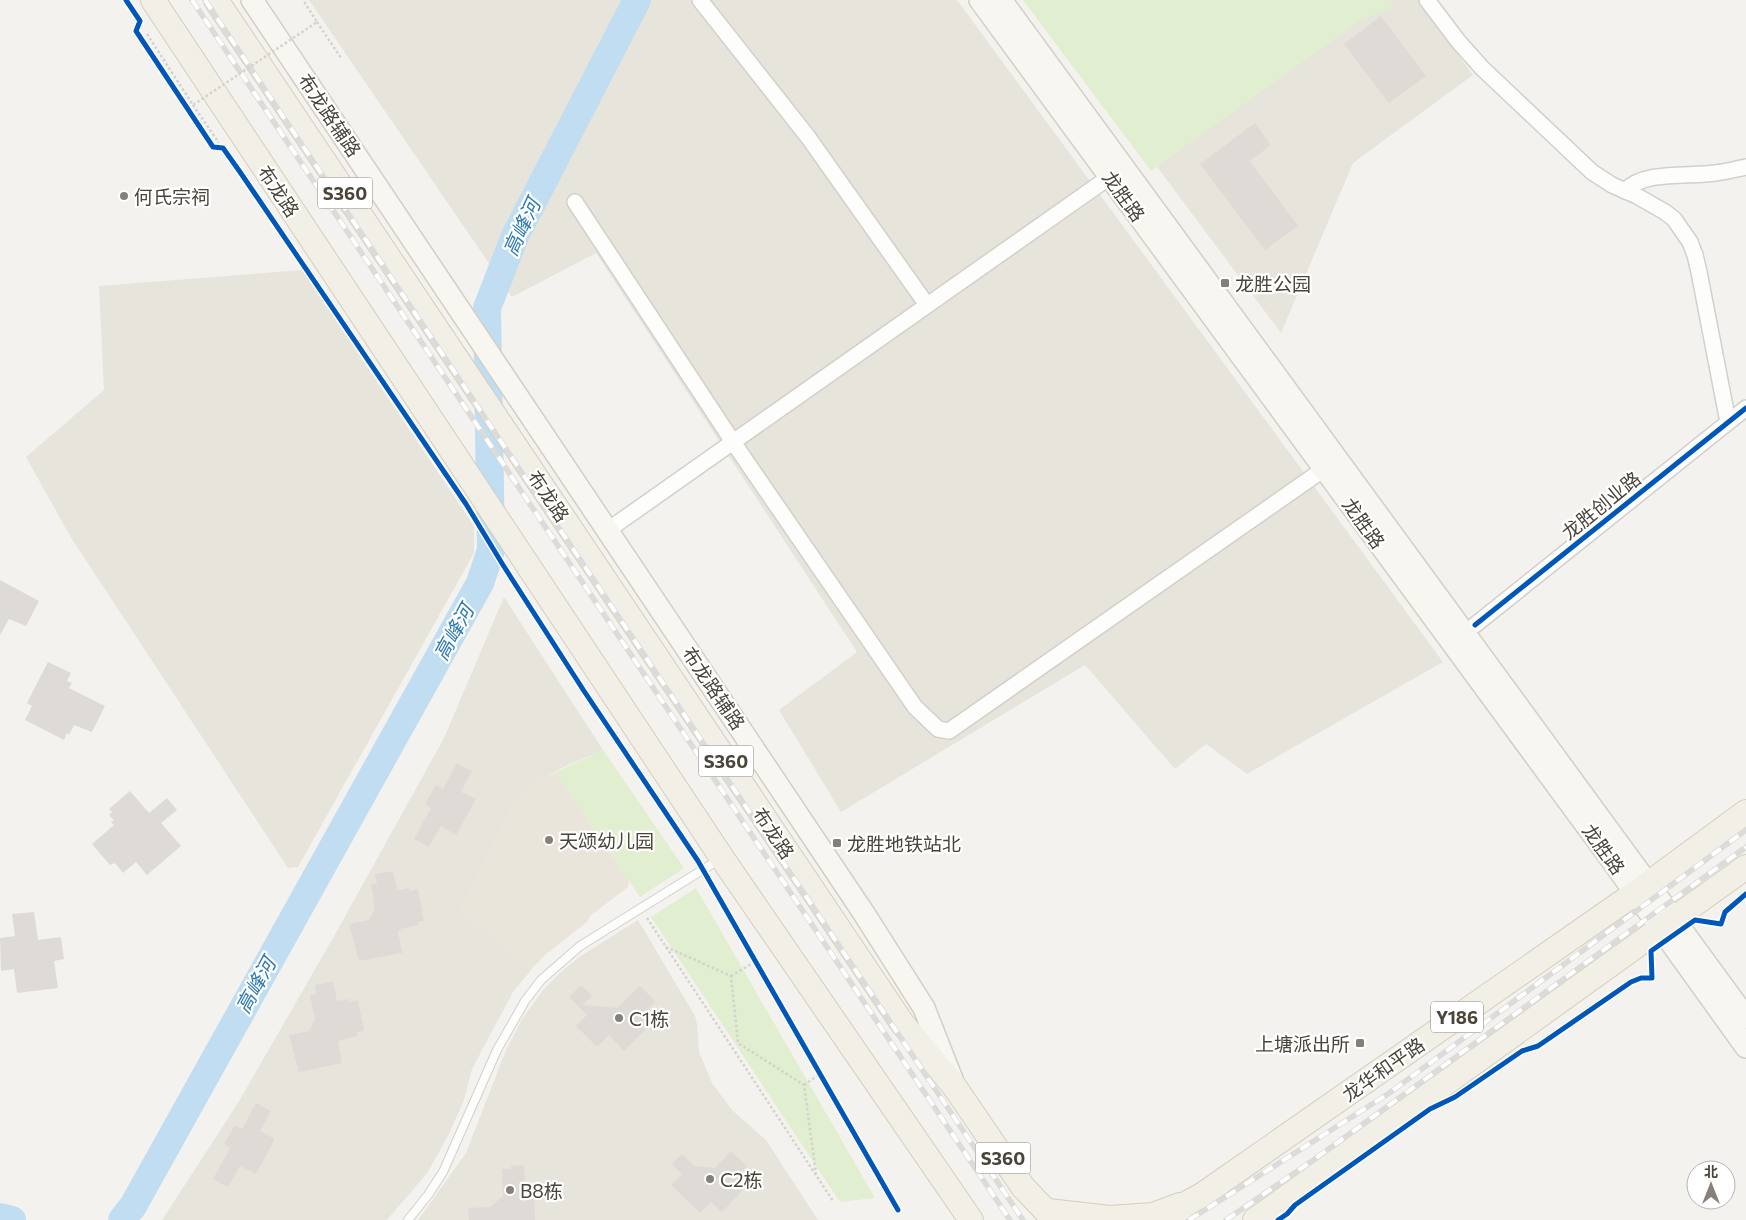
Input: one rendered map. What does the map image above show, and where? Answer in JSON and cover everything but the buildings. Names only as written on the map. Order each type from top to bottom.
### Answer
[{"type":"main road","name":"布龙路","points":[[153,0],[722,858]]},
{"type":"main road","name":"布龙路","points":[[216,0],[902,1024],[954,1086],[1023,1187],[1054,1215]]},
{"type":"main road","name":"布龙路辅路","points":[[252,0],[506,376],[863,912],[924,1008],[954,1086]]},
{"type":"main road","name":"龙胜路","points":[[980,0],[1116,172],[1470,629],[1642,888]]},
{"type":"main road","name":"龙胜路","points":[[1001,0],[1116,172],[1324,469],[1642,888],[1668,924],[1746,1047]]},
{"type":"main road","name":"龙华和平路","points":[[1166,1220],[1188,1202],[1202,1195],[1642,888],[1746,812]]},
{"type":"main road","name":"S360","points":[[722,858],[971,1220]]},
{"type":"main road","name":"Y186","points":[[1256,1220],[1746,867]]},
{"type":"main road","name":"龙胜路","points":[[1668,924],[1746,1018]]},
{"type":"main road","points":[[1054,1215],[1110,1218],[1153,1215],[1188,1202]]},
{"type":"street","points":[[700,0],[808,137],[927,305]]},
{"type":"street","points":[[1427,0],[1458,41],[1505,90],[1592,172],[1612,186],[1665,212],[1678,224],[1690,242],[1695,255],[1728,422]]},
{"type":"street","points":[[1625,191],[1629,186],[1638,182],[1664,176],[1715,174],[1746,167]]},
{"type":"street","points":[[608,530],[1116,172]]},
{"type":"street","points":[[576,202],[733,442],[915,707],[938,729],[949,731],[1324,469]]},
{"type":"street","name":"龙胜创业路","points":[[1470,629],[1746,408]]},
{"type":"lane","points":[[408,1220],[443,1172],[497,1050],[525,1001],[541,980],[580,946],[722,858]]},
{"type":"path","points":[[303,0],[341,58]]},
{"type":"path","points":[[193,104],[317,22]]},
{"type":"path","points":[[147,34],[219,143]]},
{"type":"path","points":[[213,147],[222,148]]},
{"type":"path","points":[[648,918],[833,1202]]},
{"type":"path","points":[[666,947],[731,976]]},
{"type":"path","points":[[751,953],[761,970]]},
{"type":"path","points":[[731,976],[756,961]]},
{"type":"path","points":[[731,976],[738,1043]]},
{"type":"path","points":[[732,1048],[738,1043]]},
{"type":"path","points":[[738,1043],[804,1085]]},
{"type":"path","points":[[815,1065],[825,1082]]},
{"type":"path","points":[[804,1085],[820,1074]]},
{"type":"path","points":[[804,1085],[816,1176]]},
{"type":"shaded area","points":[[309,0],[957,0],[1443,662],[1247,774],[1206,744],[1175,769],[1085,665],[841,812],[779,710],[857,652],[596,253],[512,297]]},
{"type":"shaded area","points":[[1360,0],[1418,0],[1473,75],[1353,163],[1281,333],[1149,156]]},
{"type":"shaded area","points":[[302,270],[474,526],[474,553],[298,867],[288,868],[70,536],[26,457],[104,390],[99,286]]},
{"type":"shaded area","points":[[504,597],[603,750],[566,766],[532,784],[524,791],[518,799],[461,911],[532,969],[513,992],[472,1069],[464,1100],[449,1134],[428,1172],[387,1220],[162,1220],[238,1103],[333,938],[444,738]]},
{"type":"shaded area","name":"天颂幼儿园","points":[[556,772],[629,881],[628,887],[590,916],[587,922],[545,955],[532,969],[461,911],[518,799],[532,784]]},
{"type":"shaded area","points":[[638,920],[695,1016],[699,1052],[712,1083],[732,1110],[766,1140],[818,1220],[418,1220],[466,1153],[506,1050],[522,1019],[543,990],[579,957]]},
{"type":"green space","points":[[1023,0],[1390,0],[1393,8],[1361,20],[1151,171]]},
{"type":"green space","points":[[603,750],[684,868],[640,897],[556,772]]},
{"type":"green space","points":[[696,888],[875,1198],[840,1202],[651,917]]},
{"type":"waterway","name":"高峰河","points":[[122,1220],[133,1206],[480,583],[491,550],[487,308],[515,236],[637,0]]},
{"type":"waterway","name":"高峰河","points":[[0,1217],[12,1220]]},
{"type":"railway","points":[[192,0],[1010,1220]]},
{"type":"railway","points":[[205,0],[1023,1220]]},
{"type":"railway","points":[[1189,1220],[1388,1094],[1746,830]]},
{"type":"railway","points":[[1226,1220],[1312,1161],[1746,847]]},
{"type":"cycle path","points":[[126,0],[140,21],[136,31],[213,147],[223,148],[466,504],[584,691],[698,861],[898,1210]]},
{"type":"cycle path","points":[[1475,625],[1746,408]]},
{"type":"cycle path","points":[[1278,1220],[1295,1205],[1430,1109],[1455,1097],[1522,1051],[1538,1046],[1631,982],[1641,978],[1652,978],[1651,951],[1695,920],[1721,924],[1725,912],[1746,894]]},
{"type":"place","name":"何氏宗祠","points":[[124,196]]},
{"type":"place","name":"龙胜公园","points":[[1225,283]]},
{"type":"place","name":"天颂幼儿园","points":[[549,840]]},
{"type":"place","name":"龙胜地铁站北","points":[[837,843]]},
{"type":"place","name":"C1栋","points":[[619,1018]]},
{"type":"place","name":"上塘派出所","points":[[1360,1043]]},
{"type":"place","name":"C2栋","points":[[710,1179]]},
{"type":"place","name":"B8栋","points":[[510,1190]]}]
